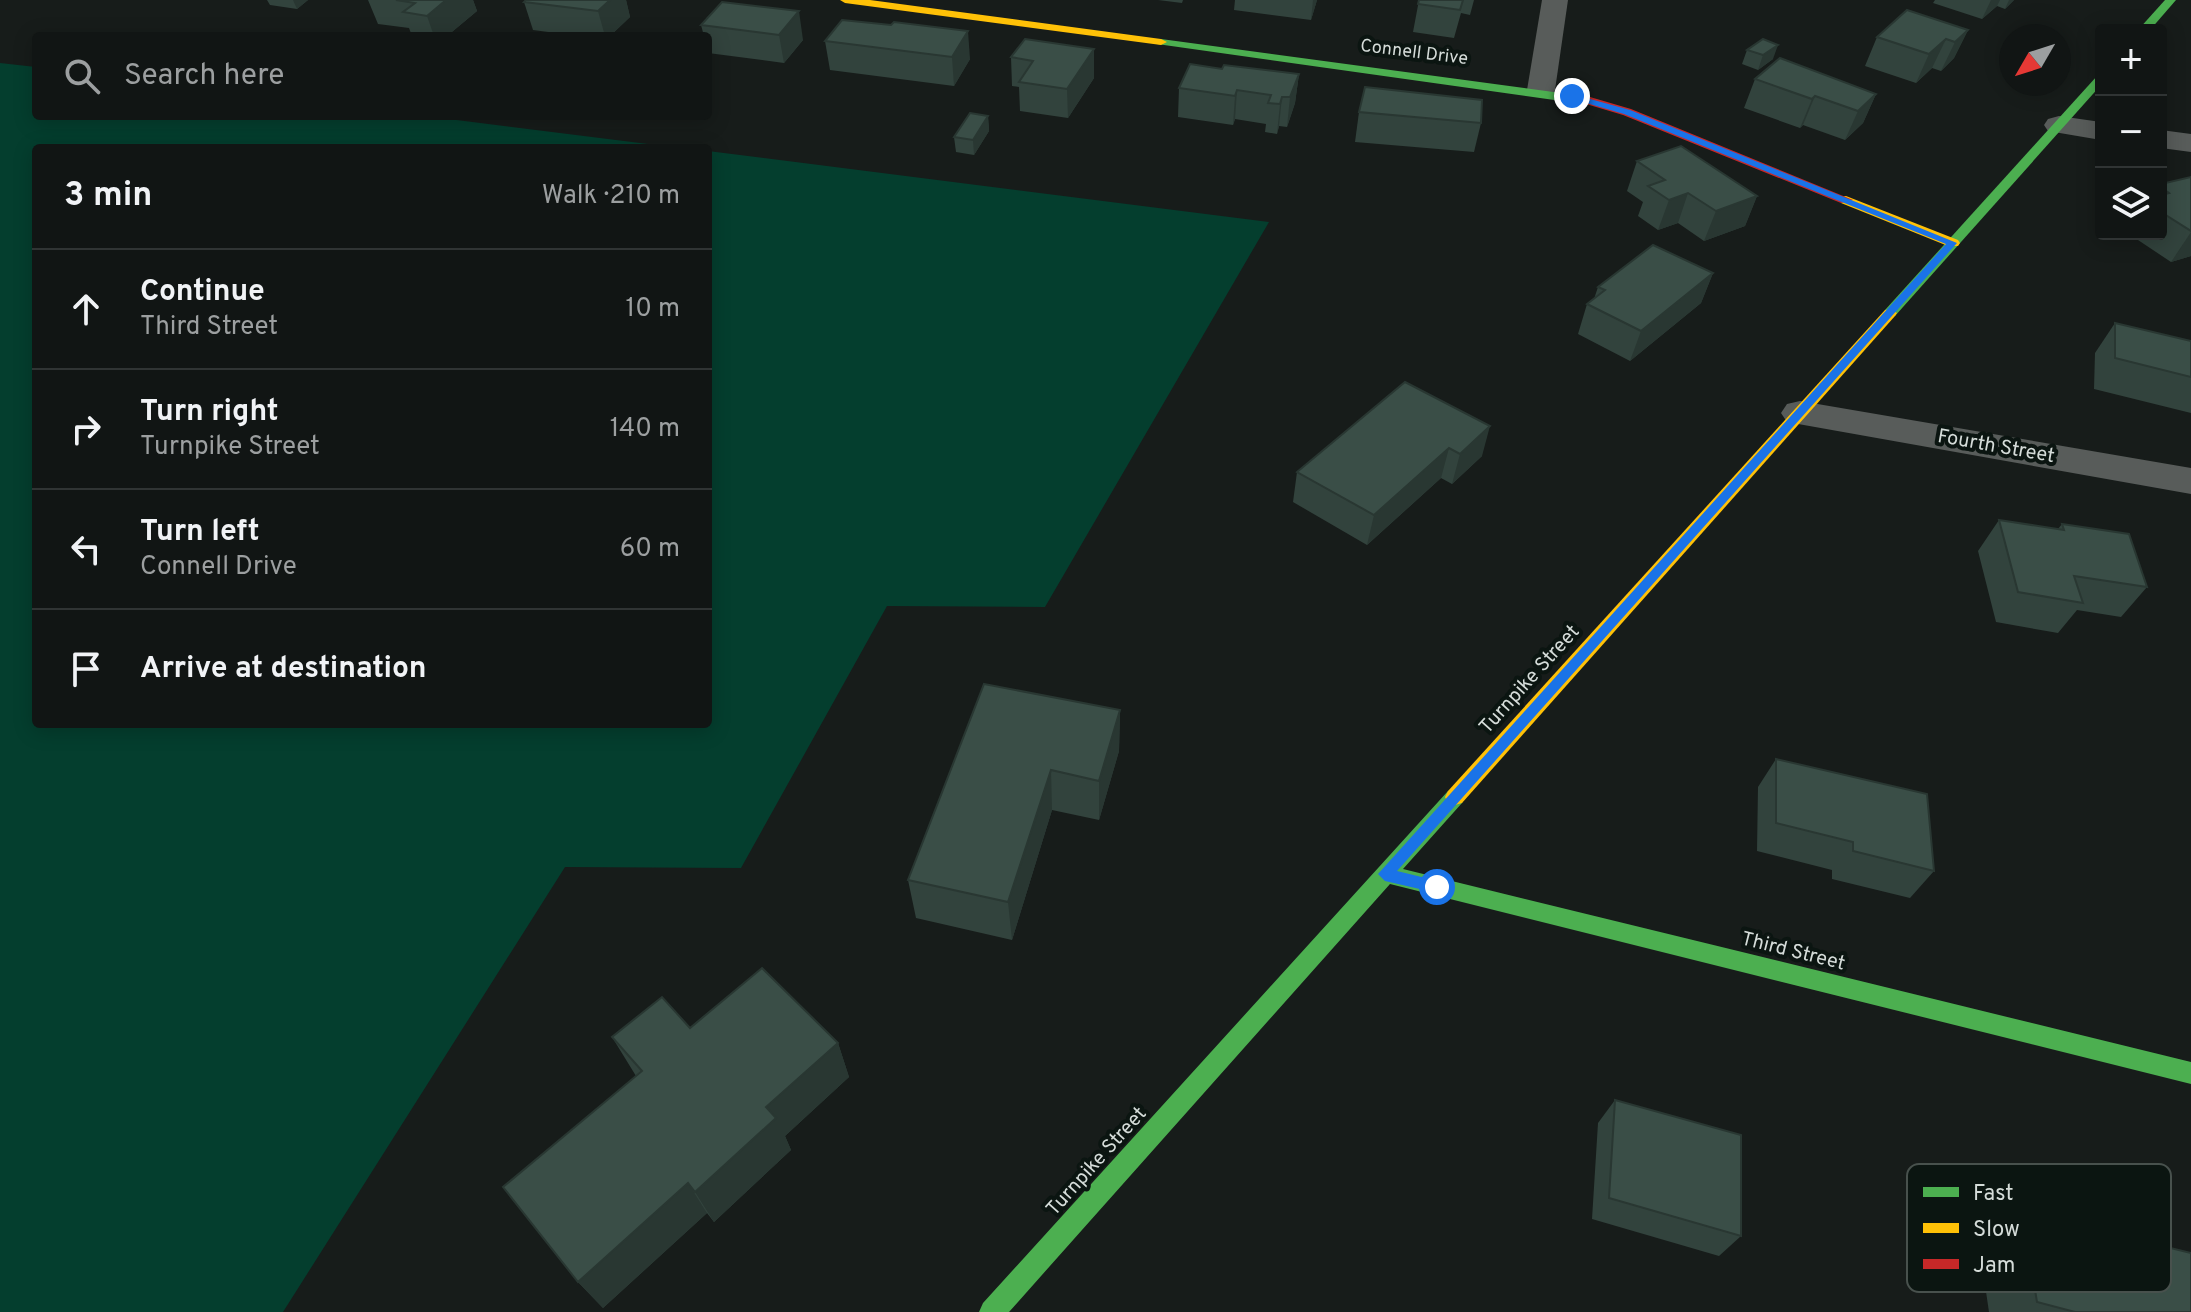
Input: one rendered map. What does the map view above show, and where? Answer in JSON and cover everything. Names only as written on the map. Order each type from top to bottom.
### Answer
[{"type":"street","name":"Connell Drive","points":[[845,0],[1541,90],[1627,112],[1953,243]]},
{"type":"street","points":[[1541,90],[1555,0]]},
{"type":"street","points":[[2149,24],[2171,0]]},
{"type":"street","name":"Turnpike Street","points":[[992,1312],[2095,85]]},
{"type":"street","points":[[2059,125],[2095,130]]},
{"type":"street","points":[[2167,140],[2191,143]]},
{"type":"street","name":"Fourth Street","points":[[1800,413],[2191,481]]},
{"type":"street","name":"Third Street","points":[[1385,874],[2191,1073]]},
{"type":"green space","points":[[0,63],[32,67],[32,120],[457,120],[648,144],[32,144],[32,728],[712,728],[712,152],[1269,222],[1045,607],[887,606],[741,868],[565,867],[283,1312],[0,1312]]},
{"type":"building","points":[[396,0],[446,0],[427,16],[403,12],[415,3]]},
{"type":"building","points":[[610,0],[598,11],[524,2]]},
{"type":"building","points":[[1419,0],[1463,0],[1460,10],[1418,4]]},
{"type":"building","points":[[722,2],[799,11],[779,35],[701,25]]},
{"type":"building","points":[[1907,10],[1968,30],[1955,42],[1946,39],[1929,54],[1877,37]]},
{"type":"building","points":[[842,20],[891,25],[894,22],[968,31],[952,57],[825,41]]},
{"type":"building","points":[[1025,39],[1094,49],[1067,89],[1019,82],[1033,61],[1011,57]]},
{"type":"building","points":[[1763,39],[1778,45],[1763,55],[1747,50]]},
{"type":"building","points":[[1780,58],[1876,94],[1858,111],[1755,79]]},
{"type":"building","points":[[1190,64],[1299,74],[1290,97],[1282,97],[1280,104],[1268,103],[1271,95],[1237,90],[1235,96],[1179,88]]},
{"type":"building","points":[[1365,87],[1482,100],[1481,123],[1359,112]]},
{"type":"building","points":[[970,113],[988,116],[973,140],[954,137]]},
{"type":"building","points":[[1681,146],[1757,196],[1716,211],[1688,193],[1669,200],[1648,186],[1665,180],[1637,161]]},
{"type":"building","points":[[2191,177],[2191,231],[2167,216],[2167,183]]},
{"type":"building","points":[[1653,245],[1713,273],[1641,331],[1587,304],[1605,290],[1598,287]]},
{"type":"building","points":[[2115,323],[2191,341],[2191,377],[2115,358]]},
{"type":"building","points":[[1405,382],[1490,426],[1460,454],[1449,448],[1374,515],[1297,472]]},
{"type":"building","points":[[1999,520],[2064,530],[2062,524],[2129,534],[2147,587],[2074,576],[2083,603],[2018,592]]},
{"type":"building","points":[[984,684],[1120,710],[1099,781],[1051,770],[1008,902],[908,880]]},
{"type":"building","points":[[1776,759],[1927,794],[1934,871],[1853,851],[1853,842],[1776,823]]},
{"type":"building","points":[[762,968],[838,1043],[766,1107],[776,1118],[695,1192],[688,1183],[578,1282],[503,1187],[642,1071],[612,1037],[662,997],[690,1028]]},
{"type":"building","points":[[1615,1100],[1741,1135],[1741,1236],[1609,1198]]},
{"type":"building","points":[[2171,1248],[2191,1253],[2191,1312],[2075,1312],[2037,1302],[2035,1292],[2171,1292]]},
{"type":"traffic: fast","points":[[2149,24],[2171,0]]},
{"type":"traffic: fast","points":[[1161,42],[1590,101]]},
{"type":"traffic: fast","points":[[1890,313],[2095,85]]},
{"type":"traffic: fast","points":[[992,1312],[1455,797]]},
{"type":"traffic: fast","points":[[1385,874],[2191,1073]]},
{"type":"traffic: slow","points":[[845,0],[1161,42]]},
{"type":"traffic: slow","points":[[1846,200],[1953,243]]},
{"type":"traffic: slow","points":[[1455,797],[1890,313]]},
{"type":"traffic: jam","points":[[1590,101],[1627,112],[1846,200]]},
{"type":"route","points":[[1437,887],[1385,874],[1953,243],[1627,112],[1572,96]]}]
